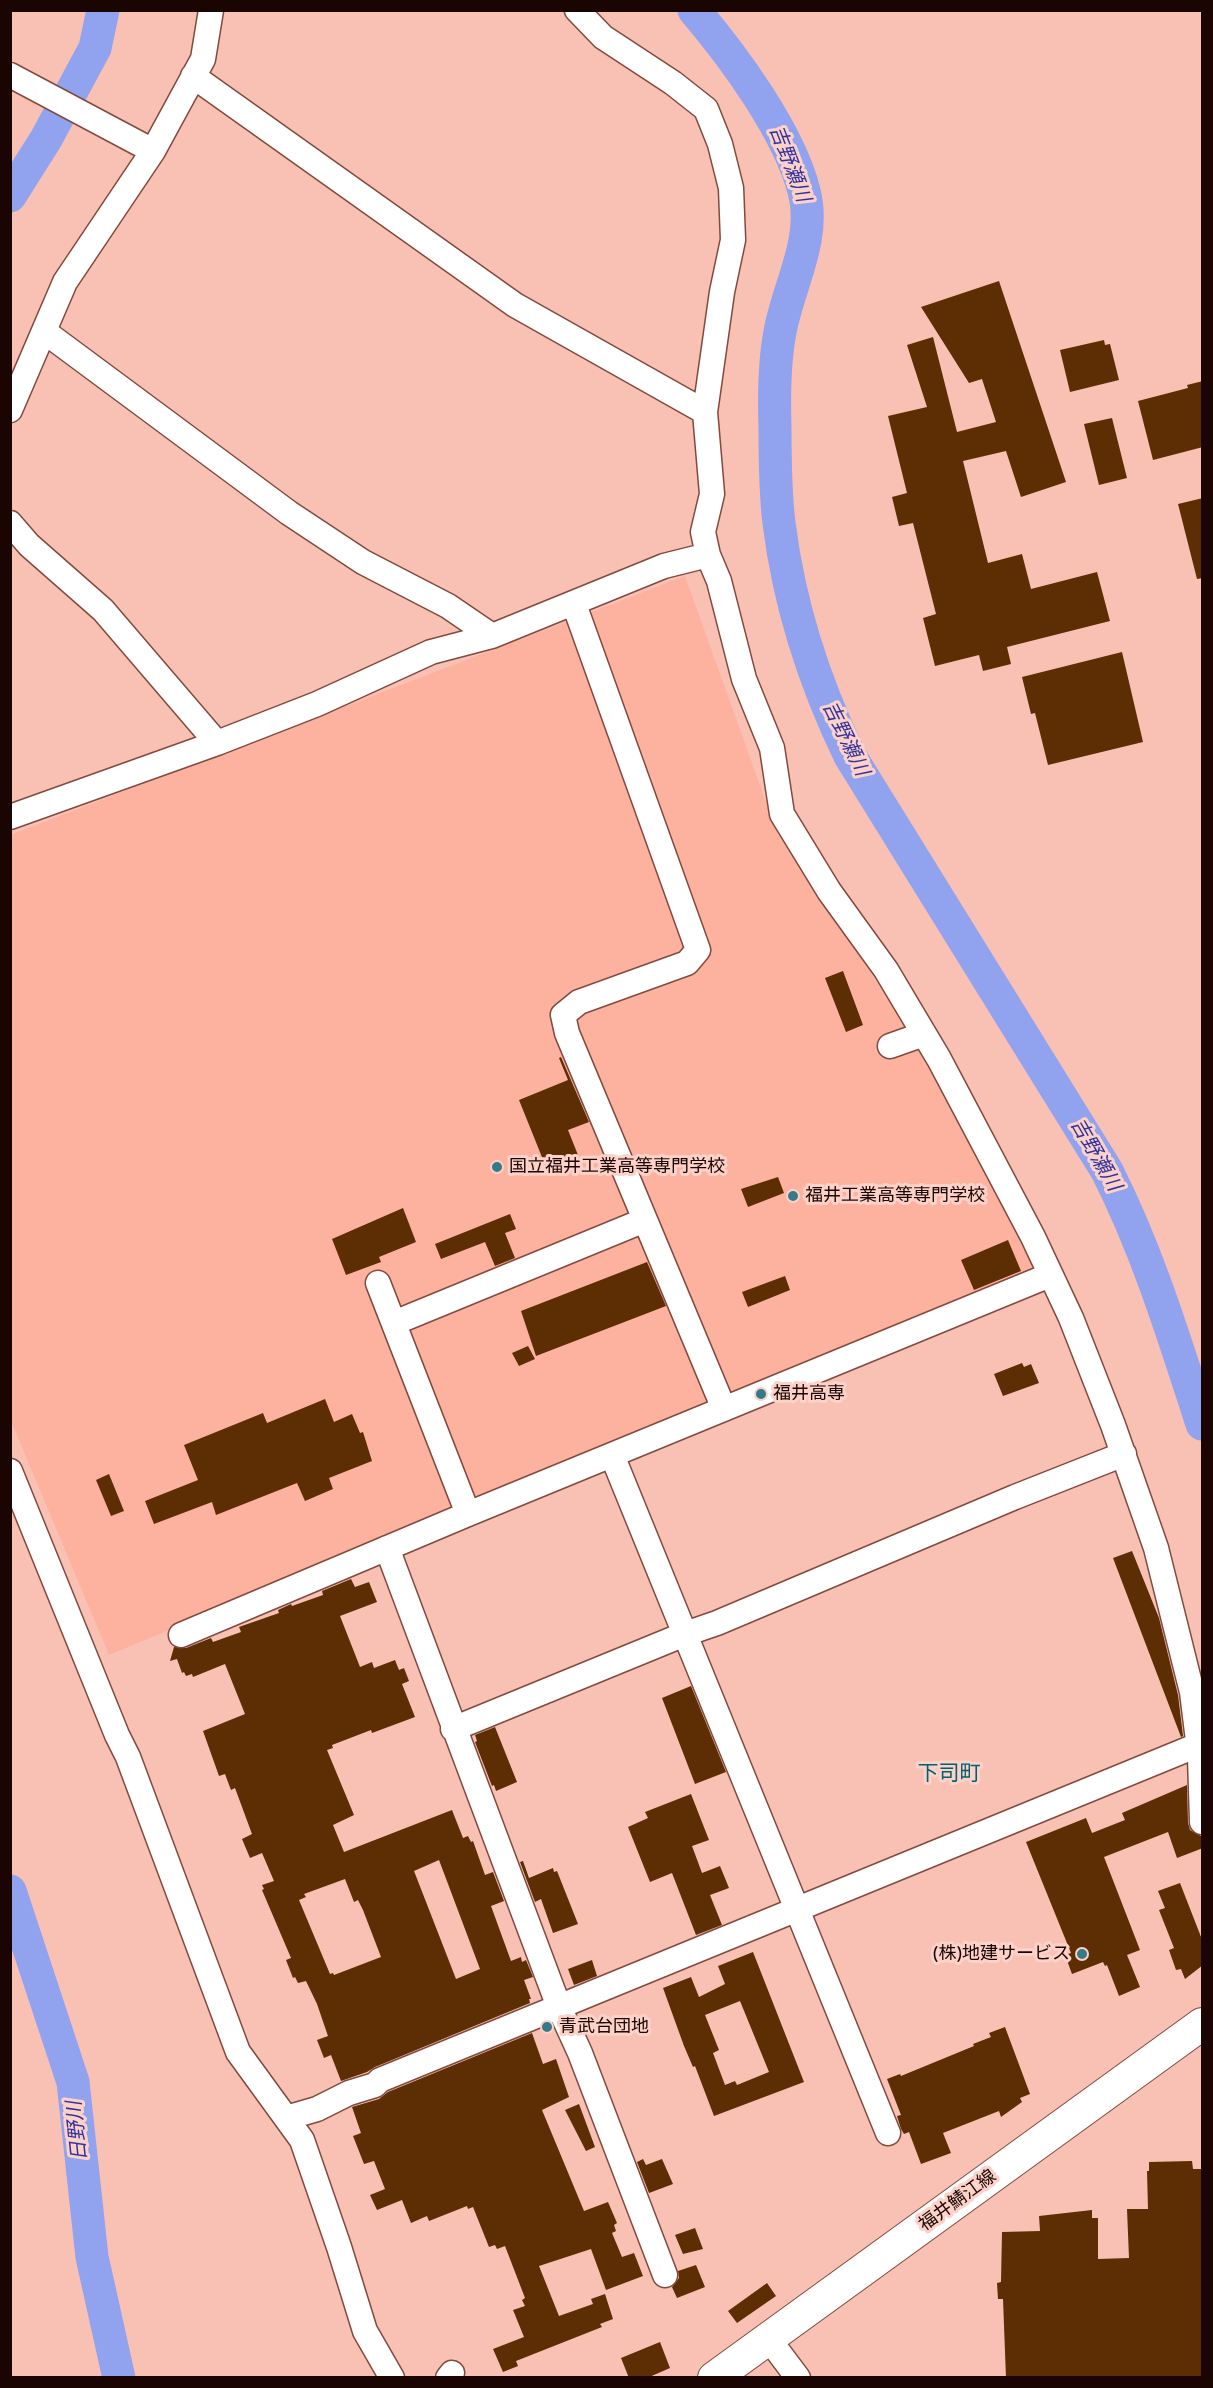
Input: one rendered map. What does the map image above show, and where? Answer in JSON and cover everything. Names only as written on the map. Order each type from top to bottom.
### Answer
[{"type":"main road","name":"福井鯖江線","points":[[714,2378],[1203,2024]]},
{"type":"street","points":[[10,410],[65,282],[153,151],[203,59],[211,10]]},
{"type":"street","points":[[577,10],[603,37],[673,83],[706,109],[720,144],[731,188],[733,240],[722,292],[705,412],[712,494],[703,532],[708,555],[719,581],[744,679],[772,748],[782,814],[829,891],[886,970],[924,1034],[1028,1227],[1071,1318],[1124,1454],[1159,1559],[1192,1692],[1203,1822]]},
{"type":"street","points":[[10,75],[153,151]]},
{"type":"street","points":[[193,76],[516,305],[705,412]]},
{"type":"street","points":[[45,332],[289,513],[363,562],[448,606],[492,636]]},
{"type":"street","points":[[10,523],[28,545],[103,610],[217,743]]},
{"type":"street","points":[[10,817],[217,743],[317,704],[431,652],[492,636],[664,566],[708,555]]},
{"type":"street","points":[[574,604],[698,950],[687,963],[579,1002],[563,1015],[567,1032],[724,1409]]},
{"type":"street","points":[[890,1046],[924,1034]]},
{"type":"street","points":[[394,1323],[645,1220]]},
{"type":"street","points":[[181,1635],[468,1514],[1050,1275]]},
{"type":"street","points":[[378,1283],[468,1514]]},
{"type":"street","points":[[453,1729],[717,1623],[1015,1497],[1124,1454]]},
{"type":"street","points":[[612,1455],[888,2133]]},
{"type":"street","points":[[10,1471],[128,1757],[238,2052],[302,2140],[339,2247],[364,2331],[392,2378]]},
{"type":"street","points":[[387,1548],[559,2007],[580,2053],[665,2275]]},
{"type":"street","points":[[286,2118],[317,2109],[349,2093],[375,2085],[380,2080],[798,1911],[1198,1745]]},
{"type":"street","points":[[768,2338],[798,2378]]},
{"type":"shaded area","name":"国立福井工業高等専門学校","points":[[685,576],[771,816],[844,933],[931,1064],[1036,1270],[109,1655],[11,1421],[10,835]]},
{"type":"building","points":[[999,281],[1066,482],[1021,497],[1006,451],[963,461],[988,563],[1022,554],[1031,589],[1097,572],[1110,621],[1007,647],[1011,664],[983,671],[979,655],[935,666],[923,618],[936,614],[913,523],[899,526],[892,497],[907,493],[888,416],[927,407],[907,345],[933,337],[957,432],[996,422],[982,379],[969,383],[921,307]]},
{"type":"building","points":[[1104,340],[1105,345],[1110,344],[1119,380],[1070,392],[1060,350]]},
{"type":"building","points":[[1203,381],[1203,447],[1153,460],[1138,401],[1188,388],[1187,385]]},
{"type":"building","points":[[1112,418],[1127,478],[1099,485],[1084,424]]},
{"type":"building","points":[[1203,498],[1203,578],[1197,579],[1178,504]]},
{"type":"building","points":[[1122,652],[1143,742],[1048,765],[1035,713],[1031,714],[1022,677]]},
{"type":"building","points":[[843,971],[863,1025],[846,1032],[825,978]]},
{"type":"building","points":[[561,1057],[589,1122],[568,1130],[580,1160],[548,1172],[519,1100],[568,1080],[559,1058]]},
{"type":"building","points":[[778,1177],[784,1193],[748,1207],[741,1189]]},
{"type":"building","points":[[403,1208],[416,1242],[379,1257],[381,1262],[346,1275],[332,1239]]},
{"type":"building","points":[[510,1214],[516,1229],[505,1233],[515,1258],[495,1266],[485,1242],[441,1259],[435,1244]]},
{"type":"building","points":[[1008,1240],[1021,1271],[974,1290],[961,1260]]},
{"type":"building","points":[[647,1262],[666,1306],[536,1356],[521,1311]]},
{"type":"building","points":[[785,1276],[790,1290],[748,1307],[742,1292]]},
{"type":"building","points":[[528,1346],[535,1359],[519,1366],[512,1353]]},
{"type":"building","points":[[1022,1363],[1024,1367],[1031,1364],[1039,1383],[1003,1396],[994,1374]]},
{"type":"building","points":[[325,1399],[334,1422],[352,1414],[360,1433],[363,1432],[372,1461],[329,1478],[333,1489],[305,1501],[297,1483],[216,1515],[212,1502],[154,1524],[145,1501],[198,1480],[184,1445],[263,1413],[267,1423]]},
{"type":"building","points":[[109,1474],[124,1511],[111,1516],[96,1480]]},
{"type":"building","points":[[1132,1551],[1159,1618],[1178,1695],[1183,1736],[1181,1737],[1113,1558]]},
{"type":"building","points":[[351,1579],[355,1587],[369,1582],[377,1602],[340,1616],[360,1667],[372,1662],[374,1668],[395,1660],[399,1670],[404,1668],[409,1681],[402,1684],[415,1717],[372,1733],[371,1730],[332,1745],[333,1748],[327,1750],[354,1815],[333,1825],[344,1852],[452,1810],[463,1838],[468,1836],[471,1842],[473,1841],[485,1875],[493,1872],[504,1901],[491,1906],[511,1961],[521,1957],[522,1962],[526,1960],[533,1977],[524,1980],[531,1999],[529,1999],[530,2003],[341,2081],[331,2055],[324,2058],[317,2040],[328,2036],[317,2004],[306,1981],[298,1983],[295,1977],[293,1978],[286,1960],[291,1958],[262,1890],[264,1889],[262,1885],[274,1881],[262,1853],[250,1858],[242,1839],[252,1834],[235,1788],[231,1790],[225,1774],[219,1776],[203,1731],[245,1714],[225,1664],[193,1677],[192,1674],[186,1676],[184,1672],[182,1673],[177,1659],[170,1661],[174,1647],[186,1648],[211,1638],[213,1642],[241,1632],[239,1627],[279,1613],[278,1610],[291,1604],[292,1606],[323,1595],[322,1591]],"holes":[[[439,1860],[480,1969],[456,1979],[414,1871]],[[345,1879],[354,1902],[358,1900],[363,1910],[381,1957],[334,1975],[330,1974],[299,1900],[306,1897],[304,1894]]]},
{"type":"building","points":[[691,1686],[726,1772],[695,1784],[662,1698]]},
{"type":"building","points":[[495,1727],[517,1782],[496,1791],[475,1742],[477,1741],[475,1735]]},
{"type":"building","points":[[1187,1785],[1188,1823],[1190,1830],[1201,1836],[1203,1848],[1177,1858],[1168,1832],[1104,1857],[1140,1950],[1127,1955],[1140,1987],[1119,1996],[1107,1965],[1105,1966],[1103,1962],[1072,1974],[1065,1955],[1071,1953],[1026,1842],[1086,1818],[1092,1833],[1125,1820],[1122,1813]]},
{"type":"building","points":[[691,1794],[709,1840],[692,1846],[702,1873],[720,1866],[729,1888],[710,1895],[722,1925],[696,1935],[672,1873],[650,1882],[628,1827],[648,1818],[645,1812]]},
{"type":"building","points":[[523,1861],[529,1878],[553,1868],[554,1872],[557,1871],[578,1924],[553,1933],[541,1899],[535,1902],[520,1862]]},
{"type":"building","points":[[1180,1883],[1203,1942],[1203,1965],[1185,1979],[1181,1969],[1176,1970],[1169,1950],[1174,1948],[1159,1910],[1165,1908],[1158,1891]]},
{"type":"building","points":[[753,1952],[804,2082],[714,2116],[695,2066],[693,2067],[684,2046],[663,1988],[691,1977],[699,1997],[725,1984],[718,1966]],"holes":[[[740,2001],[769,2072],[737,2085],[735,2081],[725,2085],[713,2053],[719,2050],[705,2015]]]},
{"type":"building","points":[[592,1960],[597,1976],[574,1985],[568,1969]]},
{"type":"building","points":[[1005,2027],[1030,2094],[1020,2098],[1022,2102],[1001,2117],[999,2111],[943,2133],[951,2153],[921,2164],[909,2132],[904,2134],[901,2129],[897,2116],[901,2115],[887,2079],[900,2074],[901,2076],[974,2046],[973,2044],[991,2037],[989,2033]]},
{"type":"building","points":[[532,2033],[543,2064],[556,2059],[569,2097],[542,2110],[584,2211],[608,2202],[617,2223],[614,2225],[616,2231],[612,2233],[622,2257],[634,2253],[643,2276],[606,2290],[591,2249],[539,2266],[559,2316],[593,2304],[591,2299],[605,2294],[613,2319],[600,2324],[602,2327],[516,2361],[518,2366],[503,2372],[493,2349],[524,2337],[513,2310],[525,2306],[522,2300],[525,2298],[505,2246],[497,2249],[495,2245],[489,2247],[473,2207],[468,2209],[467,2206],[429,2221],[427,2216],[411,2223],[402,2200],[377,2210],[370,2195],[385,2189],[374,2161],[364,2164],[353,2136],[361,2133],[352,2107],[379,2099],[388,2092]]},
{"type":"building","points":[[579,2104],[595,2147],[586,2151],[565,2110]]},
{"type":"building","points":[[643,2159],[646,2165],[662,2159],[673,2184],[649,2193],[637,2162]]},
{"type":"building","points":[[1192,2161],[1193,2169],[1203,2169],[1203,2378],[1006,2378],[1003,2299],[998,2299],[997,2283],[1001,2282],[1002,2232],[1040,2231],[1039,2216],[1092,2210],[1092,2218],[1098,2218],[1098,2259],[1129,2258],[1127,2209],[1148,2209],[1147,2171],[1149,2171],[1149,2162]]},
{"type":"building","points":[[695,2228],[703,2249],[683,2254],[675,2235]]},
{"type":"building","points":[[696,2265],[705,2287],[677,2298],[672,2287],[679,2278],[678,2271]]},
{"type":"building","points":[[767,2283],[776,2296],[737,2323],[728,2311]]},
{"type":"building","points":[[660,2342],[670,2368],[647,2378],[629,2378],[621,2358]]},
{"type":"waterway","points":[[10,196],[46,139],[95,48],[103,10]]},
{"type":"waterway","name":"吉野瀬川","points":[[694,10],[742,72],[773,120],[797,168],[804,191],[807,227],[800,262],[780,332],[777,356],[775,463],[783,553],[797,613],[815,672],[850,756],[1107,1171],[1148,1264],[1202,1424]]},
{"type":"waterway","name":"日野川","points":[[10,1891],[73,2082],[92,2257],[119,2378]]},
{"type":"place","name":"国立福井工業高等専門学校","points":[[497,1167]]},
{"type":"place","name":"福井工業高等専門学校","points":[[793,1196]]},
{"type":"place","name":"福井高専","points":[[761,1394]]},
{"type":"place","name":"(株)地建サービス","points":[[1082,1954]]},
{"type":"place","name":"青武台団地","points":[[547,2027]]},
{"type":"district","name":"下司町","points":[[949,1774]]}]
